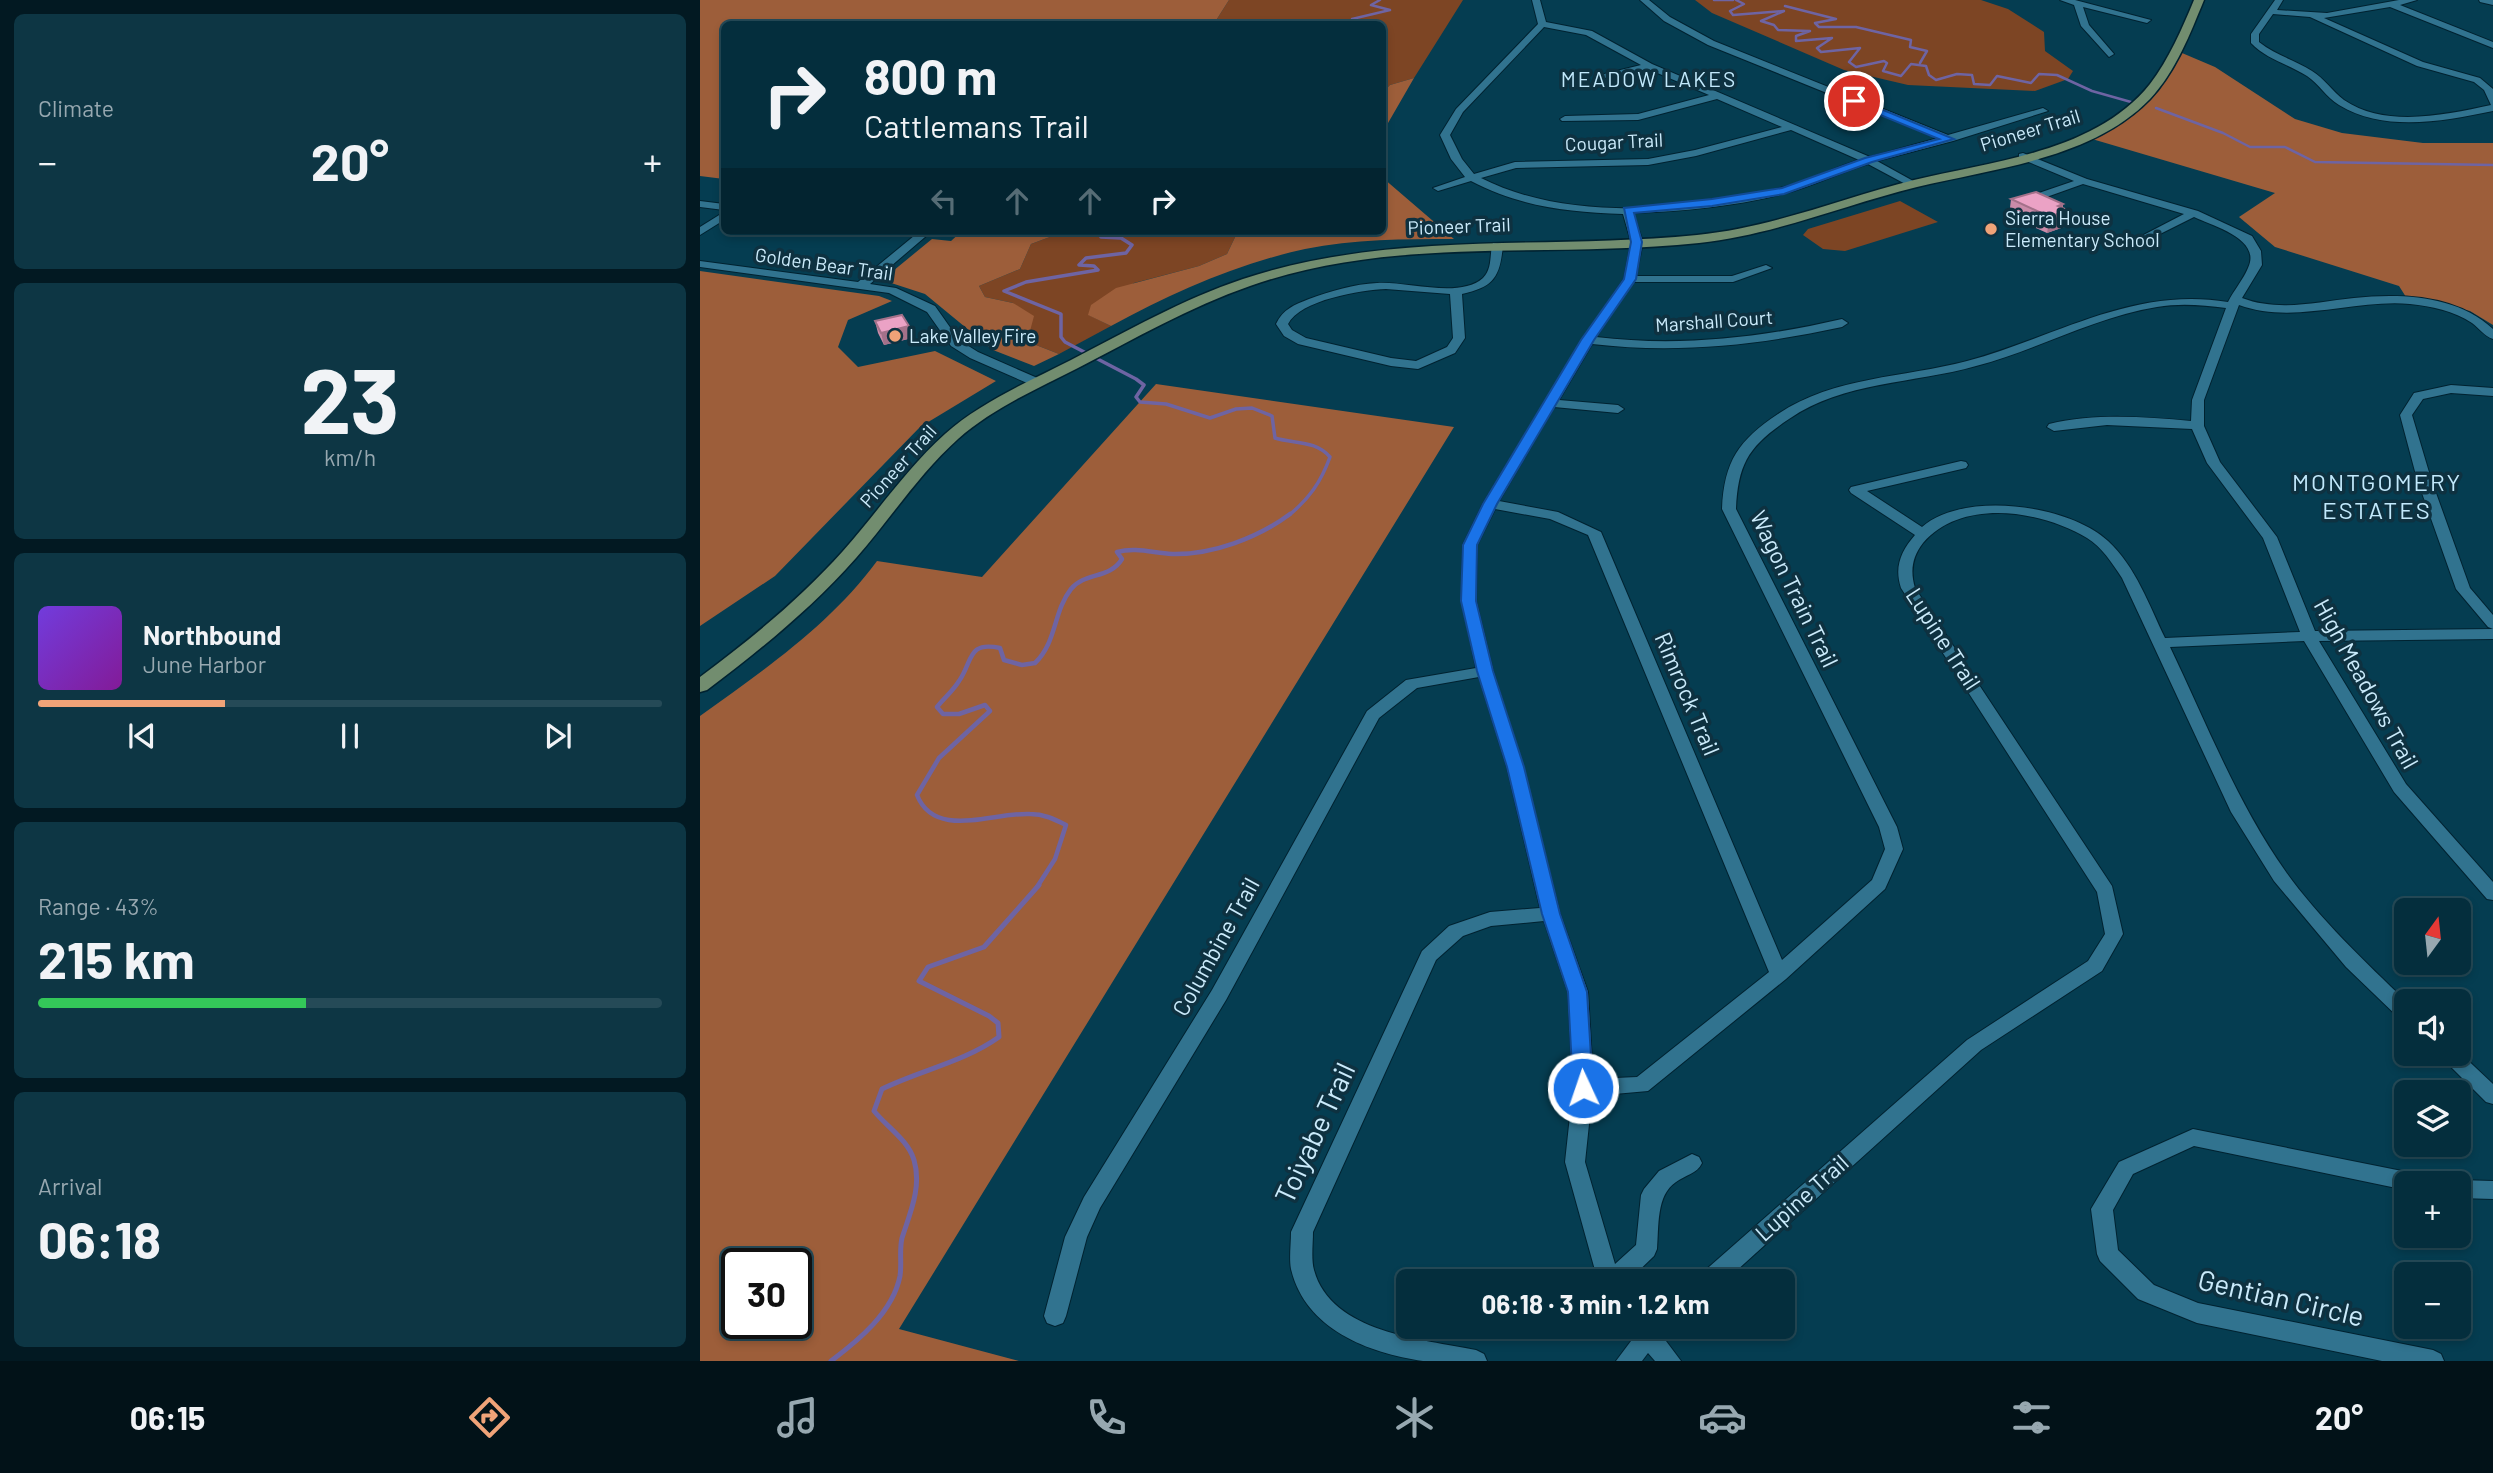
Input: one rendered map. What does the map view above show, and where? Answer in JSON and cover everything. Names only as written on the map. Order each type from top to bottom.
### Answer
[{"type":"main road","name":"Pioneer Trail","points":[[700,686],[802,604],[956,432],[1038,383],[1219,293],[1290,268],[1401,249],[1699,239],[1765,228],[1911,184],[2023,156],[2098,131],[2134,108],[2157,82],[2199,0]]},
{"type":"street","points":[[1536,0],[1542,24]]},
{"type":"street","points":[[1644,0],[1667,19],[1711,43],[1949,139]]},
{"type":"street","points":[[2064,0],[2147,20]]},
{"type":"street","points":[[2279,0],[2274,12],[2255,34],[2255,43],[2313,75],[2344,104],[2368,112],[2415,120],[2430,120],[2493,105],[2488,89],[2477,80],[2420,64],[2314,17]]},
{"type":"street","points":[[2274,12],[2314,17],[2413,0]]},
{"type":"street","points":[[2483,0],[2493,2]]},
{"type":"street","points":[[2078,5],[2085,26],[2109,54]]},
{"type":"street","points":[[2393,5],[2493,45]]},
{"type":"street","points":[[1542,24],[1589,33],[1650,66],[1868,160],[1911,184]]},
{"type":"street","points":[[1542,24],[1459,111],[1445,135],[1453,153],[1472,178],[1495,189],[1543,205],[1628,210],[1712,203],[1784,190],[1868,160],[2043,111]]},
{"type":"street","points":[[1603,77],[1650,66]]},
{"type":"street","points":[[1565,120],[1637,117],[1716,96]]},
{"type":"street","name":"Cougar Trail","points":[[1438,188],[1515,165],[1648,162],[1696,153],[1793,127]]},
{"type":"street","points":[[2023,156],[2082,181],[2194,213],[2248,238],[2255,251],[2256,265],[2234,303],[2198,400],[2197,426],[2139,420],[2074,422],[2054,427]]},
{"type":"street","points":[[2037,197],[2082,181]]},
{"type":"street","points":[[700,204],[721,207]]},
{"type":"street","points":[[1607,1269],[1575,1162],[1583,1088],[1578,992],[1551,914],[1515,767],[1485,671],[1469,601],[1470,545],[1490,504],[1588,340],[1630,279],[1637,242],[1628,210]]},
{"type":"street","points":[[2136,242],[2194,213]]},
{"type":"street","points":[[700,232],[721,217]]},
{"type":"street","points":[[861,285],[920,235]]},
{"type":"street","points":[[1431,372],[1418,365],[1391,362],[1302,341],[1288,334],[1282,324],[1285,316],[1296,308],[1361,287],[1389,286],[1456,293],[1488,279],[1495,267],[1497,245]]},
{"type":"street","name":"Golden Bear Trail","points":[[700,264],[892,290],[916,299],[931,309],[955,343],[974,355],[1038,383]]},
{"type":"street","points":[[1630,279],[1733,279],[1766,268]]},
{"type":"street","points":[[1418,365],[1451,350],[1459,338],[1456,293]]},
{"type":"street","name":"Wagon Train Trail","points":[[1583,1088],[1641,1085],[1779,974],[1879,884],[1894,849],[1888,827],[1728,509],[1730,475],[1739,456],[1752,440],[1817,397],[1948,370],[2029,347],[2145,305],[2188,300],[2302,309],[2388,299],[2439,306],[2472,318],[2493,335]]},
{"type":"street","name":"Marshall Court","points":[[1588,340],[1627,346],[1732,342],[1799,333],[1842,323]]},
{"type":"street","points":[[2493,392],[2451,389],[2417,396],[2406,415],[2424,479],[2463,589],[2493,624]]},
{"type":"street","points":[[1551,403],[1618,409]]},
{"type":"street","name":"High Meadows Trail","points":[[2197,426],[2214,463],[2270,537],[2309,636],[2400,788],[2493,894]]},
{"type":"street","points":[[1961,465],[1856,490],[1922,533],[1947,519],[1995,508],[2043,516],[2092,535],[2120,563],[2161,643],[2240,812],[2280,877],[2353,962],[2394,1001]]},
{"type":"street","name":"Rimrock Trail","points":[[1490,504],[1553,515],[1594,532],[1779,974]]},
{"type":"street","name":"Lupine Trail","points":[[1722,1269],[1974,1045],[2095,966],[2113,934],[2106,891],[1908,589],[1903,573],[1906,559],[1922,533]]},
{"type":"street","points":[[2161,643],[2309,636],[2493,634]]},
{"type":"street","name":"Columbine Trail","points":[[1055,1316],[1076,1237],[1092,1203],[1219,995],[1373,715],[1412,684],[1485,671]]},
{"type":"street","name":"Toiyabe Trail","points":[[1476,1361],[1373,1336],[1329,1318],[1308,1289],[1301,1270],[1302,1232],[1429,956],[1456,931],[1490,919],[1551,914]]},
{"type":"street","points":[[2461,1066],[2493,1096]]},
{"type":"street","name":"Gentian Circle","points":[[2394,1178],[2193,1137],[2126,1168],[2102,1209],[2108,1254],[2146,1292],[2197,1313],[2433,1361]]},
{"type":"street","points":[[1624,1269],[1646,1249],[1652,1195],[1666,1177],[1692,1163]]},
{"type":"street","points":[[2471,1189],[2493,1190]]},
{"type":"street","points":[[1627,1361],[1642,1339]]},
{"type":"street","points":[[1654,1339],[1670,1361]]},
{"type":"shaded area","points":[[700,0],[1229,0],[1216,21],[721,21],[721,179],[700,176]]},
{"type":"shaded area","points":[[1229,0],[1463,0],[1414,78],[1390,85],[1386,89],[1386,21],[1216,21]]},
{"type":"shaded area","points":[[1695,0],[1981,0],[2008,9],[2044,32],[2045,51],[2073,71],[2068,79],[2035,91],[1908,85],[1844,70],[1712,13]]},
{"type":"shaded area","points":[[2182,53],[2215,67],[2295,119],[2342,133],[2423,143],[2493,143],[2493,325],[2470,311],[2406,297],[2399,286],[2275,247],[2239,217],[2275,193],[2092,139],[2122,122],[2145,104]]},
{"type":"shaded area","points":[[1414,78],[1386,127],[1386,89],[1390,85]]},
{"type":"shaded area","points":[[1386,181],[1454,239],[1360,241],[1305,249],[1254,263],[1205,281],[1111,326],[1088,315],[1091,305],[1116,288],[1199,266],[1227,254],[1236,235],[1386,235]]},
{"type":"shaded area","points":[[1900,201],[1938,222],[1845,251],[1823,249],[1803,235],[1808,229]]},
{"type":"shaded area","points":[[958,235],[1055,235],[1031,244],[1020,269],[979,286],[985,297],[1013,303],[1034,316],[1030,331],[1036,345],[1059,354],[1034,366],[993,350],[925,294],[882,280],[932,239],[951,241]]},
{"type":"shaded area","points":[[1055,235],[1236,235],[1227,254],[1199,266],[1134,283],[1089,315],[1111,326],[1059,354],[1036,345],[1013,303],[985,297],[979,286],[1020,269],[1031,244]]},
{"type":"shaded area","points":[[700,271],[879,296],[892,301],[848,320],[838,347],[858,367],[935,351],[996,381],[920,427],[775,576],[700,626]]},
{"type":"shaded area","points":[[1156,384],[1454,427],[899,1329],[1019,1361],[700,1361],[700,716],[772,664],[817,626],[839,606],[877,561],[982,577]]},
{"type":"building","points":[[2036,192],[2063,204],[2058,206],[2067,210],[2050,217],[2011,199]]},
{"type":"building","points":[[902,315],[909,326],[881,333],[875,321]]},
{"type":"waterway","points":[[1361,21],[1352,19],[1390,10],[1371,5],[1380,0]]},
{"type":"waterway","points":[[1714,0],[1733,0]]},
{"type":"waterway","points":[[1736,0],[1744,4],[1730,11],[1733,15],[1784,11],[1761,21],[1774,25],[1778,30],[1810,31],[1796,36],[1796,41],[1832,38],[1817,48],[1821,52],[1860,48],[1849,62],[1856,67],[1884,61],[1887,63],[1883,71],[1901,76],[1911,64],[1926,66],[1929,75],[1936,80],[1957,74],[1972,75],[1974,84],[1990,85],[1997,76],[2031,83],[2039,74],[2057,75],[2092,91],[2131,102]]},
{"type":"waterway","points":[[1785,6],[1836,19],[1815,23],[1819,27],[1856,27],[1911,40],[1910,47],[1927,51],[1920,63]]},
{"type":"waterway","points":[[2156,108],[2223,133],[2250,147],[2285,147],[2315,162],[2493,165]]},
{"type":"waterway","points":[[1102,235],[1101,237],[1121,238],[1132,245],[1126,253],[1086,258],[1079,265],[1094,266],[1098,270],[1026,282],[1004,291],[1061,314],[1061,337],[1065,342],[1144,385],[1136,397],[1140,402],[1166,404],[1210,418],[1236,409],[1252,408],[1272,416],[1275,438],[1311,445],[1324,452],[1330,457],[1323,474],[1308,496],[1288,516]]},
{"type":"waterway","points":[[1037,887],[1055,859],[1066,825],[1044,816],[1030,814],[966,821],[951,820],[937,817],[926,809],[917,795],[939,758],[990,711],[985,705],[959,714],[943,714],[937,707],[957,685],[972,654],[982,647],[1000,648],[1004,660],[1022,665],[1035,663],[1047,646],[1061,607],[1071,589],[1083,580],[1111,570],[1122,559],[1117,552],[1203,552],[1264,531],[1290,514]]},
{"type":"waterway","points":[[831,1361],[853,1344],[882,1313],[890,1302],[900,1276],[901,1243],[917,1180],[914,1160],[907,1146],[874,1111],[882,1089],[971,1053],[999,1037],[998,1023],[989,1016],[919,981],[928,967],[984,947],[1039,885]]},
{"type":"place","name":"Sierra House Elementary School","points":[[1991,229]]},
{"type":"place","name":"Lake Valley Fire","points":[[895,336]]},
{"type":"district","name":"MEADOW LAKES","points":[[1649,80]]},
{"type":"district","name":"MONTGOMERY ESTATES","points":[[2377,497]]},
{"type":"route","points":[[1583,1088],[1578,992],[1551,914],[1515,767],[1485,671],[1469,601],[1470,545],[1490,504],[1588,340],[1630,279],[1637,242],[1628,210],[1712,203],[1784,190],[1868,160],[1949,139],[1854,101]]}]
